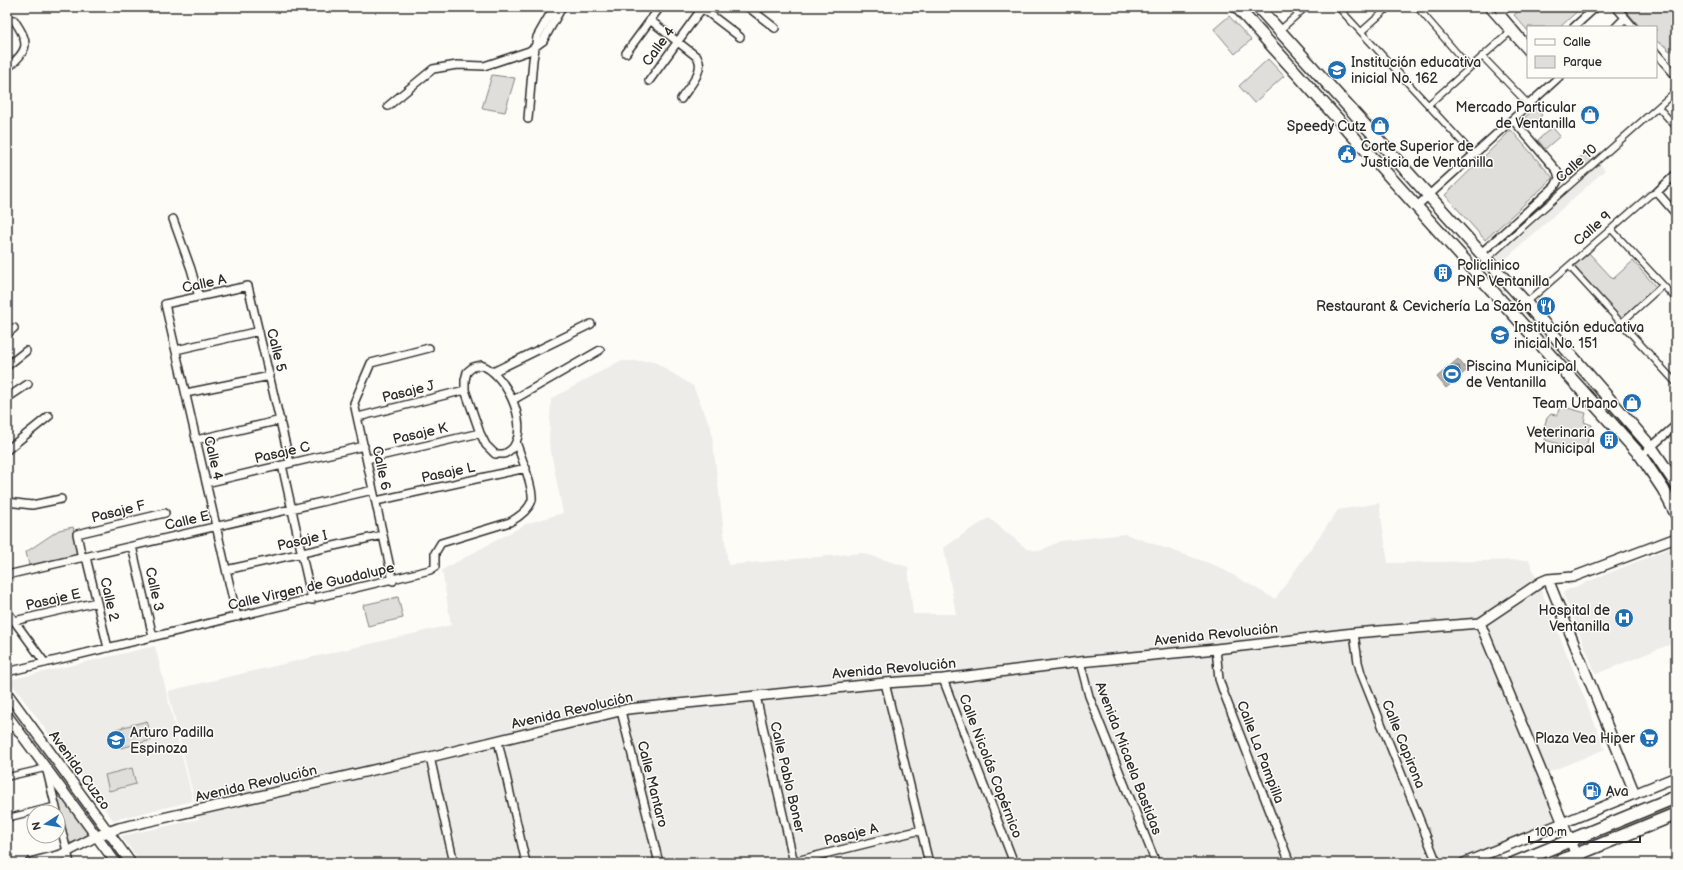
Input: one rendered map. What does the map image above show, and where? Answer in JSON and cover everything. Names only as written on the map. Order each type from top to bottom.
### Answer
[{"type":"highway","points":[[1515,863],[1676,797]]},
{"type":"highway","points":[[1556,863],[1676,814]]},
{"type":"main road","points":[[1237,7],[1641,456],[1664,489],[1676,514]]},
{"type":"main road","points":[[1258,7],[1480,254],[1526,303],[1651,447],[1676,484]]},
{"type":"main road","points":[[1331,112],[1342,101]]},
{"type":"main road","points":[[1661,803],[1676,793]]},
{"type":"street","points":[[528,119],[532,60],[537,37],[554,7]]},
{"type":"street","points":[[388,106],[433,69],[451,66],[479,66],[491,64],[529,51],[543,41],[562,7]]},
{"type":"street","points":[[626,53],[660,7]]},
{"type":"street","points":[[748,7],[775,28]]},
{"type":"street","points":[[1279,31],[1306,7]]},
{"type":"street","points":[[1338,7],[1474,155]]},
{"type":"street","points":[[1361,32],[1389,7]]},
{"type":"street","points":[[1417,7],[1469,67]]},
{"type":"street","points":[[1487,7],[1527,52]]},
{"type":"street","points":[[1507,7],[1500,14],[1527,45]]},
{"type":"street","points":[[1575,26],[1596,7]]},
{"type":"street","points":[[1616,7],[1632,26]]},
{"type":"street","points":[[702,8],[740,37]]},
{"type":"street","name":"Calle 4","points":[[649,81],[702,8]]},
{"type":"street","points":[[1617,26],[1626,18]]},
{"type":"street","points":[[7,69],[24,50],[26,42],[14,20]]},
{"type":"street","points":[[650,20],[697,57],[700,62],[701,68],[681,99]]},
{"type":"street","points":[[1428,105],[1510,32]]},
{"type":"street","points":[[1657,54],[1676,76]]},
{"type":"street","points":[[1482,56],[1529,105]]},
{"type":"street","points":[[1417,206],[1513,120],[1554,79]]},
{"type":"street","name":"Calle 10","points":[[1492,254],[1676,91]]},
{"type":"street","points":[[1658,107],[1676,127]]},
{"type":"street","name":"Calle 10","points":[[1480,254],[1556,186],[1559,178],[1557,171],[1513,120]]},
{"type":"street","name":"Calle 9","points":[[1526,303],[1650,195],[1657,192],[1676,174]]},
{"type":"street","points":[[1657,192],[1676,214]]},
{"type":"street","points":[[173,219],[191,269],[199,297]]},
{"type":"street","points":[[1611,229],[1676,299]]},
{"type":"street","points":[[1569,266],[1676,384]]},
{"type":"street","points":[[1621,323],[1663,285]]},
{"type":"street","name":"Calle A","points":[[165,304],[248,286]]},
{"type":"street","name":"Calle 5","points":[[248,286],[290,463]]},
{"type":"street","name":"Calle 4","points":[[165,304],[237,618]]},
{"type":"street","points":[[493,372],[591,324]]},
{"type":"street","points":[[7,334],[14,328]]},
{"type":"street","points":[[176,350],[259,331]]},
{"type":"street","name":"Calle 6","points":[[393,580],[354,401],[371,363],[429,348]]},
{"type":"street","points":[[513,400],[600,350]]},
{"type":"street","points":[[7,366],[26,351]]},
{"type":"street","points":[[481,365],[493,372],[513,400],[518,418],[518,436],[515,445],[504,454],[494,454],[486,445],[480,433],[465,390],[467,372],[473,367],[481,365]]},
{"type":"street","points":[[186,393],[270,376]]},
{"type":"street","points":[[7,398],[28,384]]},
{"type":"street","name":"Pasaje J","points":[[358,416],[465,390]]},
{"type":"street","points":[[7,450],[49,416]]},
{"type":"street","points":[[196,440],[281,420]]},
{"type":"street","points":[[1641,456],[1676,425]]},
{"type":"street","name":"Pasaje K","points":[[367,459],[480,433]]},
{"type":"street","name":"Calle Virgen de Guadalupe","points":[[7,672],[312,600],[430,570],[435,567],[435,553],[442,542],[510,522],[522,514],[532,499],[526,468],[516,442]]},
{"type":"street","name":"Pasaje C","points":[[206,483],[364,446]]},
{"type":"street","points":[[282,465],[312,600]]},
{"type":"street","name":"Pasaje L","points":[[376,501],[526,468]]},
{"type":"street","name":"Calle E","points":[[7,575],[373,490]]},
{"type":"street","points":[[7,502],[32,505],[61,499]]},
{"type":"street","name":"Pasaje F","points":[[77,534],[165,513]]},
{"type":"street","name":"Calle 2","points":[[77,534],[97,602],[108,648]]},
{"type":"street","name":"Pasaje I","points":[[226,570],[383,535]]},
{"type":"street","name":"Avenida Revolución","points":[[30,863],[67,853],[107,832],[622,711],[1216,649],[1354,633],[1480,623],[1533,587],[1548,579],[1572,577],[1676,538]]},
{"type":"street","name":"Calle 3","points":[[132,546],[153,637]]},
{"type":"street","points":[[1548,579],[1635,794]]},
{"type":"street","name":"Pasaje E","points":[[14,621],[97,602]]},
{"type":"street","points":[[7,611],[45,663]]},
{"type":"street","points":[[1480,623],[1576,855]]},
{"type":"street","name":"Calle Capirona","points":[[1354,633],[1358,662],[1362,673],[1438,863]]},
{"type":"street","name":"Calle La Pampilla","points":[[1216,649],[1219,679],[1223,691],[1290,863]]},
{"type":"street","name":"Avenida Micaela Bastidas","points":[[1080,662],[1089,696],[1156,863]]},
{"type":"street","name":"Calle Nicolás Copérnico","points":[[943,678],[1014,863]]},
{"type":"street","points":[[885,683],[929,863]]},
{"type":"street","name":"Avenida Cuzco","points":[[7,693],[131,863]]},
{"type":"street","name":"Calle Pablo Boner","points":[[756,696],[792,862]]},
{"type":"street","name":"Calle Mantaro","points":[[622,711],[658,863]]},
{"type":"street","name":"Avenida Cuzco","points":[[7,715],[116,863]]},
{"type":"street","points":[[7,731],[15,726]]},
{"type":"street","points":[[498,741],[526,863]]},
{"type":"street","points":[[430,757],[454,863]]},
{"type":"street","points":[[7,777],[46,768],[55,804]]},
{"type":"street","points":[[1464,863],[1676,777]]},
{"type":"street","points":[[7,818],[26,815]]},
{"type":"street","name":"Pasaje A","points":[[792,862],[921,830]]},
{"type":"street","points":[[65,844],[70,863]]},
{"type":"shaded area","points":[[1598,161],[1605,170],[1501,263],[1492,254]]},
{"type":"shaded area","points":[[620,361],[653,361],[693,386],[711,428],[728,565],[862,553],[908,567],[913,614],[956,614],[944,548],[989,518],[1027,549],[1040,551],[1060,541],[1125,534],[1217,566],[1275,599],[1338,510],[1379,503],[1388,563],[1529,560],[1605,749],[1537,777],[1558,830],[1478,863],[141,863],[121,836],[199,819],[168,691],[451,625],[442,570],[526,524],[563,513],[549,442],[551,399]]},
{"type":"shaded area","name":"Hospital de Ventanilla","points":[[1673,547],[1676,555],[1676,642],[1596,674],[1563,594],[1565,591]]},
{"type":"shaded area","name":"Arturo Padilla Espinoza","points":[[155,646],[193,801],[113,820],[9,680]]},
{"type":"green space","points":[[1523,7],[1582,7],[1561,26],[1527,26],[1527,30],[1514,15]]},
{"type":"green space","points":[[1623,7],[1676,7],[1676,51],[1668,50],[1667,47],[1657,42],[1657,26],[1639,26]]},
{"type":"green space","points":[[1229,16],[1251,40],[1235,54],[1214,29]]},
{"type":"green space","points":[[1268,59],[1284,76],[1254,103],[1239,86]]},
{"type":"green space","points":[[492,75],[515,78],[505,112],[482,108]]},
{"type":"green space","points":[[1535,108],[1542,115],[1528,129],[1521,121]]},
{"type":"green space","points":[[1552,127],[1560,136],[1545,149],[1538,140]]},
{"type":"green space","points":[[1511,130],[1553,178],[1485,240],[1445,195]]},
{"type":"green space","points":[[1585,153],[1596,162],[1574,181],[1565,171]]},
{"type":"green space","points":[[1589,253],[1613,279],[1633,261],[1656,287],[1621,319],[1574,266]]},
{"type":"green space","points":[[1560,406],[1586,413],[1584,422],[1592,425],[1585,451],[1545,440],[1547,434],[1542,433],[1547,418],[1551,414],[1557,415]]},
{"type":"green space","points":[[73,527],[79,554],[29,565],[26,552],[59,530]]},
{"type":"green space","points":[[398,597],[403,618],[368,626],[363,605]]},
{"type":"green space","points":[[147,721],[152,740],[121,748],[116,729]]},
{"type":"green space","points":[[132,768],[136,784],[109,791],[105,775]]},
{"type":"green space","points":[[61,795],[87,831],[85,837],[71,843],[67,840],[66,804],[56,804],[54,796]]},
{"type":"green space","points":[[1676,801],[1676,810],[1585,845],[1584,839]]},
{"type":"green space","points":[[1561,849],[1565,852],[1558,859],[1553,861],[1526,863]]},
{"type":"green space","points":[[1500,855],[1502,862],[1500,863],[1479,863]]},
{"type":"water","name":"Piscina Municipal de Ventanilla","points":[[1458,359],[1467,370],[1446,388],[1437,377]]},
{"type":"place","name":"Institución educativa inicial No. 162","points":[[1337,70]]},
{"type":"place","name":"Mercado Particular de Ventanilla","points":[[1590,115]]},
{"type":"place","name":"Speedy Cutz","points":[[1380,126]]},
{"type":"place","name":"Corte Superior de Justicia de Ventanilla","points":[[1347,154]]},
{"type":"place","name":"Policlinico PNP Ventanilla","points":[[1443,273]]},
{"type":"place","name":"Restaurant & Cevichería La Sazón","points":[[1546,306]]},
{"type":"place","name":"Institución educativa inicial No. 151","points":[[1500,335]]},
{"type":"place","name":"Piscina Municipal de Ventanilla","points":[[1452,374]]},
{"type":"place","name":"Team Urbano","points":[[1632,403]]},
{"type":"place","name":"Veterinaria Municipal","points":[[1609,440]]},
{"type":"place","name":"Hospital de Ventanilla","points":[[1624,618]]},
{"type":"place","name":"Plaza Vea Hiper","points":[[1649,738]]},
{"type":"place","name":"Arturo Padilla Espinoza","points":[[116,740]]},
{"type":"place","name":"Ava","points":[[1592,791]]}]
